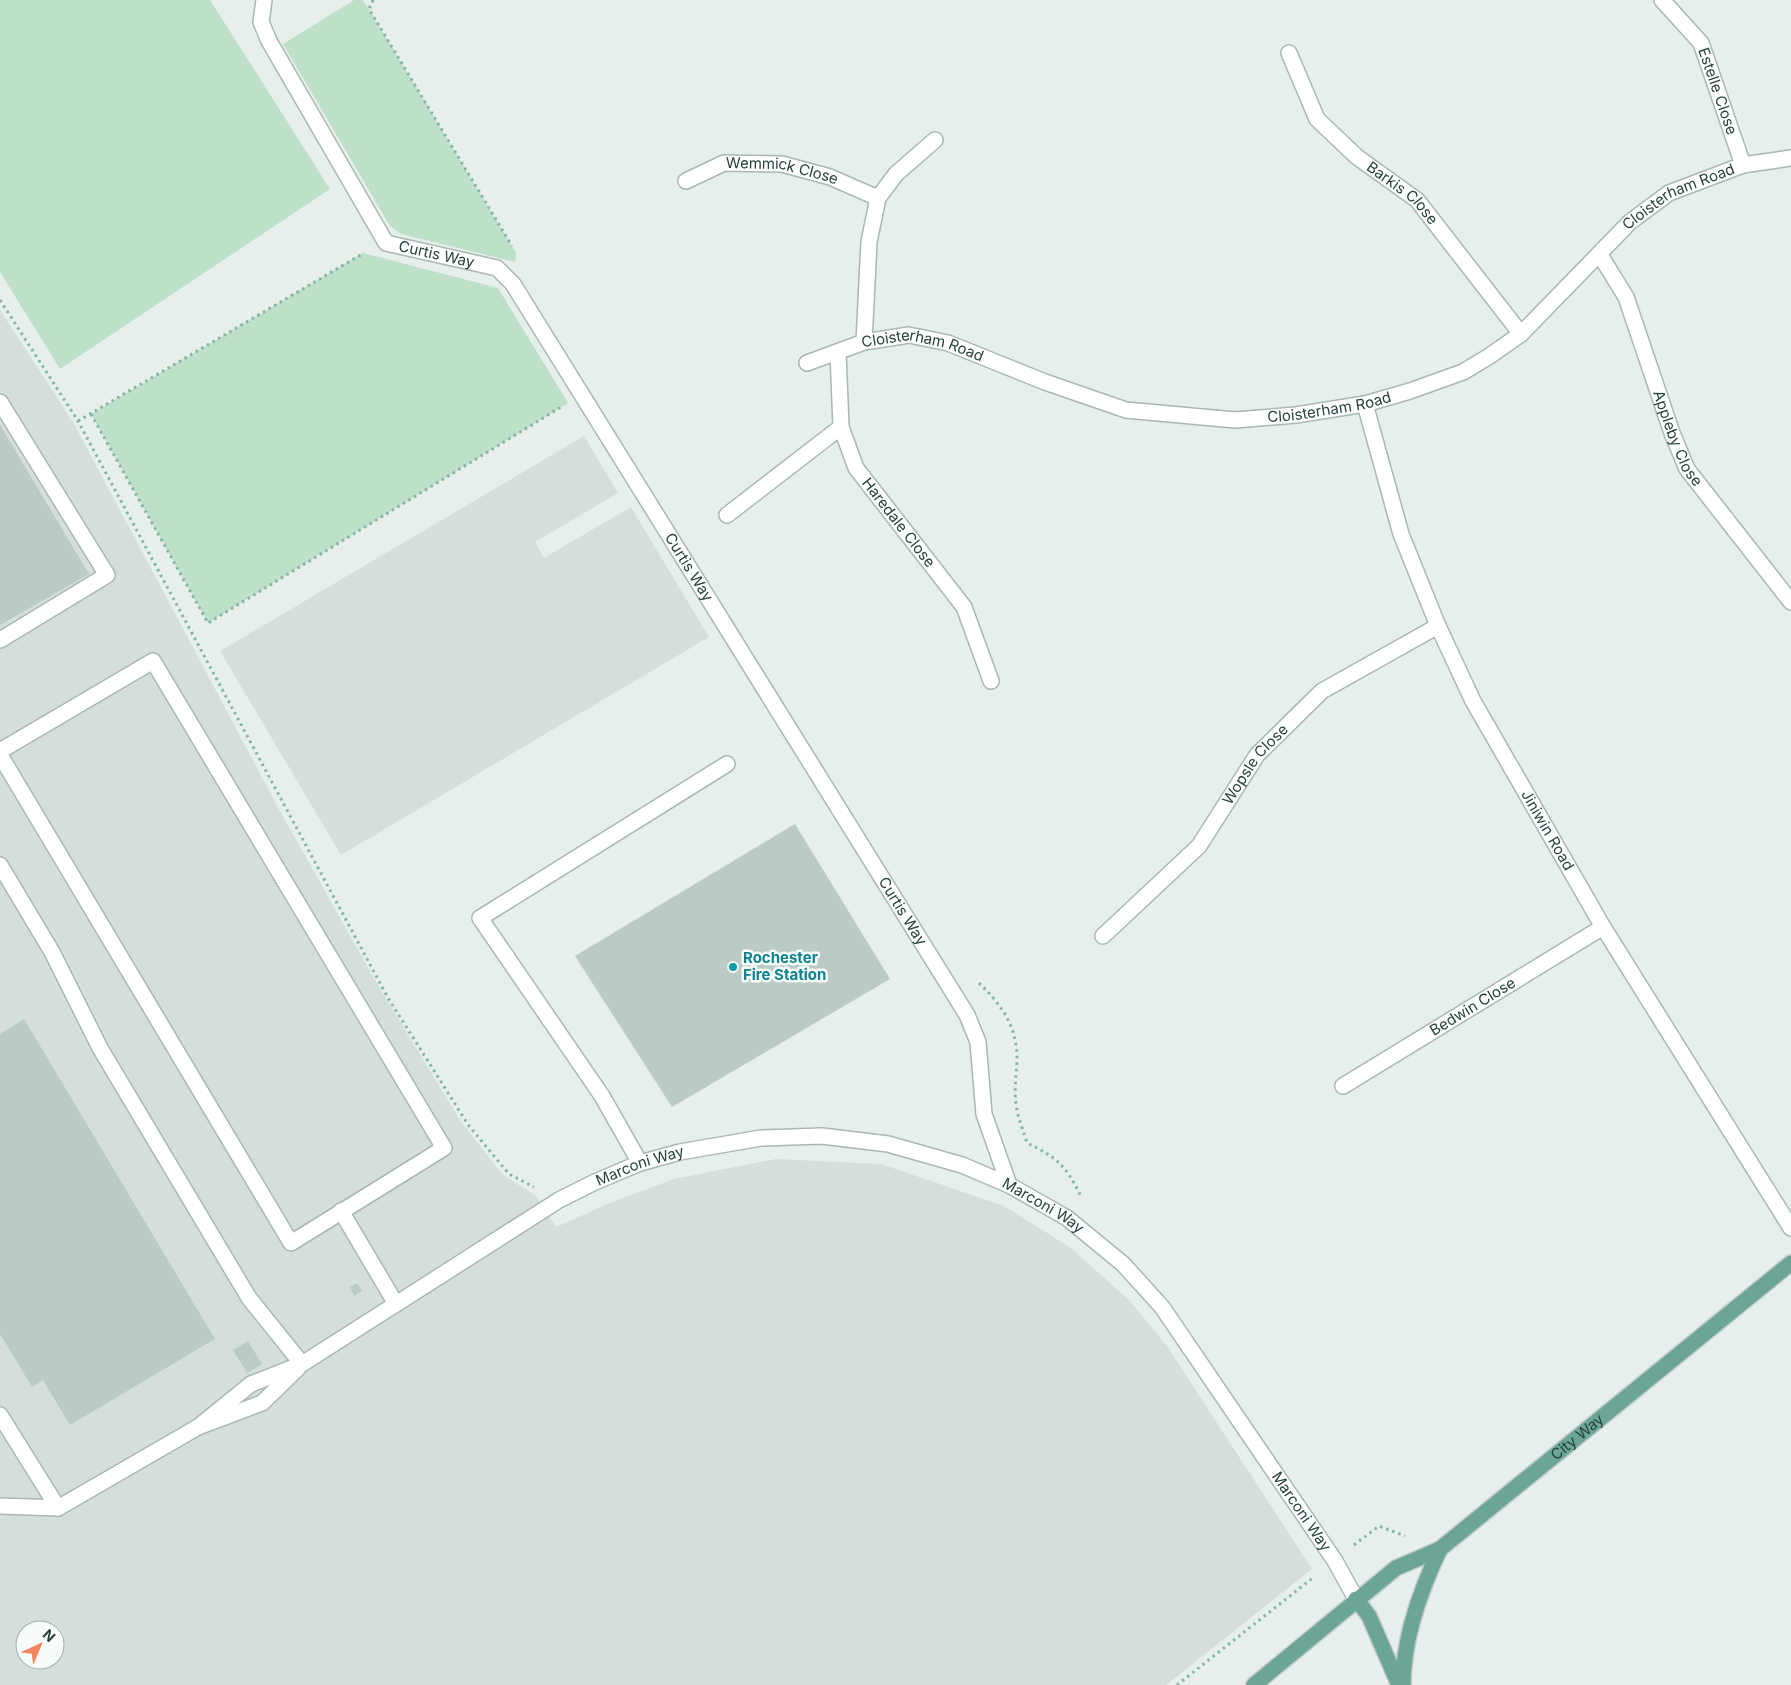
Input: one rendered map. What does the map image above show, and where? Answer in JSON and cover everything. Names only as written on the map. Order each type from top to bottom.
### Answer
[{"type":"main road","name":"City Way","points":[[1254,1685],[1356,1599],[1396,1568],[1440,1549],[1791,1263]]},
{"type":"main road","points":[[1403,1685],[1415,1614],[1426,1579],[1440,1549]]},
{"type":"main road","points":[[1356,1599],[1368,1616],[1399,1685]]},
{"type":"street","name":"Curtis Way","points":[[264,0],[261,22],[269,41],[386,243],[497,268],[513,284],[966,1015],[978,1042],[984,1114],[1009,1185]]},
{"type":"street","name":"Estelle Close","points":[[1662,0],[1700,43],[1743,165]]},
{"type":"street","name":"Barkis Close","points":[[1289,53],[1318,119],[1357,157],[1417,200],[1521,334]]},
{"type":"street","points":[[864,342],[869,242],[878,198],[896,174],[935,140]]},
{"type":"street","name":"Cloisterham Road","points":[[807,363],[864,342],[909,335],[948,343],[1045,382],[1126,410],[1235,420],[1296,415],[1365,404],[1410,391],[1463,372],[1521,334],[1630,222],[1669,193],[1743,165],[1791,158]]},
{"type":"street","name":"Wemmick Close","points":[[686,181],[724,162],[782,164],[830,177],[878,198]]},
{"type":"street","name":"Appleby Close","points":[[1600,254],[1626,297],[1672,433],[1687,469],[1791,602]]},
{"type":"street","name":"Haredale Close","points":[[838,352],[841,427],[856,468],[964,607],[991,682]]},
{"type":"street","points":[[0,402],[107,575],[0,640]]},
{"type":"street","name":"Jiniwin Road","points":[[1365,404],[1402,534],[1438,626],[1473,701],[1603,927],[1791,1228]]},
{"type":"street","points":[[726,515],[841,427]]},
{"type":"street","name":"Wopsle Close","points":[[1103,936],[1199,846],[1257,755],[1322,691],[1438,626]]},
{"type":"street","points":[[0,751],[153,661],[444,1148],[291,1243],[0,755]]},
{"type":"street","points":[[640,1163],[602,1096],[480,918],[727,764]]},
{"type":"street","points":[[0,865],[52,952],[100,1048],[249,1298],[302,1364]]},
{"type":"street","name":"Bedwin Close","points":[[1343,1086],[1603,927]]},
{"type":"street","name":"Marconi Way","points":[[302,1364],[559,1200],[640,1163],[680,1152],[761,1138],[822,1136],[888,1144],[962,1166],[1009,1185],[1067,1218],[1122,1264],[1162,1307],[1335,1561],[1356,1599]]},
{"type":"street","points":[[341,1211],[396,1304]]},
{"type":"street","points":[[0,1506],[58,1508],[198,1427],[251,1384],[302,1364]]},
{"type":"street","points":[[198,1427],[262,1403],[302,1364]]},
{"type":"street","points":[[0,1415],[58,1508]]},
{"type":"path","points":[[373,0],[369,9],[516,253]]},
{"type":"path","points":[[78,421],[363,253],[372,256]]},
{"type":"path","points":[[0,300],[78,421],[388,998],[469,1126],[509,1174],[559,1200]]},
{"type":"path","points":[[91,414],[208,623],[568,402]]},
{"type":"path","points":[[1355,1545],[1379,1526]]},
{"type":"path","points":[[1178,1685],[1312,1578]]},
{"type":"shaded area","points":[[0,310],[73,422],[281,813],[379,987],[460,1120],[502,1174],[536,1196],[556,1227],[610,1203],[674,1179],[776,1159],[881,1164],[1004,1206],[1071,1248],[1130,1301],[1167,1346],[1312,1569],[1166,1685],[0,1685]]},
{"type":"shaded area","points":[[584,436],[618,493],[535,542],[544,558],[631,507],[709,637],[341,855],[220,651]]},
{"type":"green space","points":[[0,0],[210,0],[330,189],[60,369],[0,272]]},
{"type":"green space","points":[[354,0],[362,0],[369,9],[516,253],[515,262],[401,234],[390,226],[283,44]]},
{"type":"green space","points":[[363,253],[498,288],[568,403],[208,623],[91,414]]},
{"type":"building","points":[[0,425],[89,574],[0,625]]},
{"type":"building","name":"Rochester Fire Station","points":[[795,824],[890,979],[672,1107],[575,956]]},
{"type":"building","points":[[24,1019],[215,1339],[70,1425],[43,1380],[32,1387],[0,1334],[0,1034]]},
{"type":"building","points":[[357,1283],[362,1291],[354,1296],[350,1287]]},
{"type":"building","points":[[248,1341],[262,1364],[247,1373],[233,1350]]},
{"type":"place","name":"Rochester Fire Station","points":[[733,967]]}]
